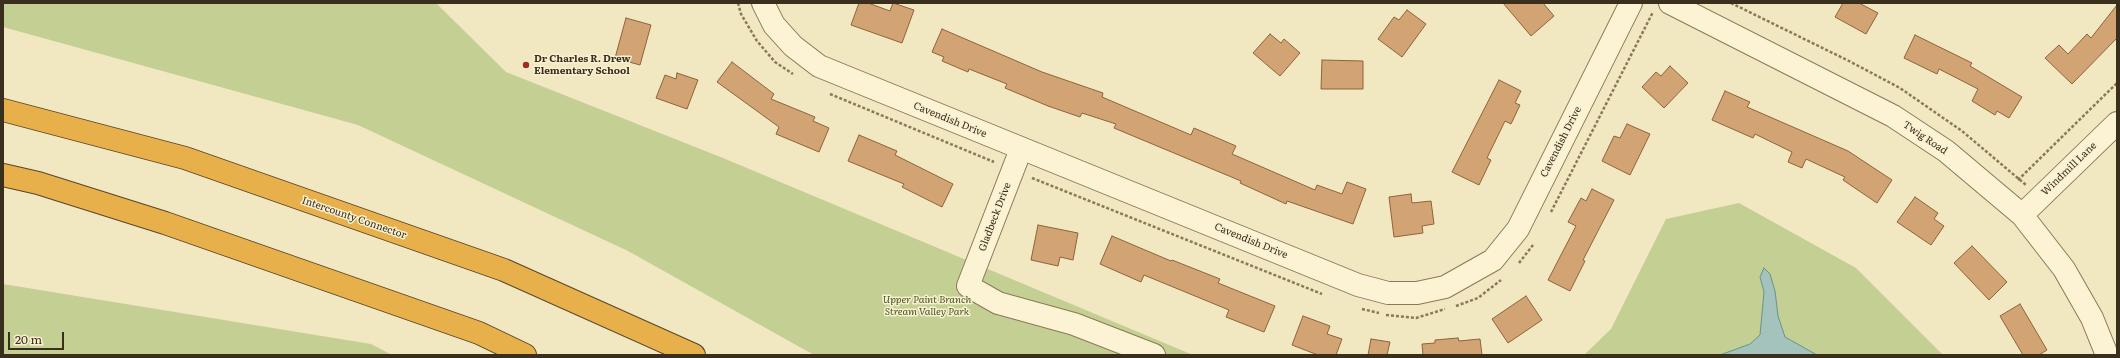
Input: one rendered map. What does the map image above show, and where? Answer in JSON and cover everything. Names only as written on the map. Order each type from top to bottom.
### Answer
[{"type":"highway","name":"Intercounty Connector","points":[[3,110],[185,158],[504,270],[694,355]]},
{"type":"highway","points":[[3,174],[38,183],[165,223],[479,333],[526,355]]},
{"type":"street","name":"Cavendish Drive","points":[[762,3],[774,25],[793,46],[819,66],[1021,149],[1358,284],[1388,293],[1417,293],[1445,287],[1493,260],[1518,229],[1631,3]]},
{"type":"street","name":"Twig Road","points":[[1663,6],[1893,116],[1946,151],[2022,215],[2064,268],[2092,318],[2107,355]]},
{"type":"street","name":"Windmill Lane","points":[[2022,215],[2117,123]]},
{"type":"street","name":"Gladbeck Drive","points":[[1021,149],[968,286],[998,303],[1074,324],[1154,355]]},
{"type":"path","points":[[738,3],[742,14],[757,41],[776,62],[797,77]]},
{"type":"path","points":[[1548,218],[1663,6]]},
{"type":"path","points":[[2000,196],[2117,83]]},
{"type":"path","points":[[828,94],[1326,296]]},
{"type":"path","points":[[1517,265],[1534,244]]},
{"type":"path","points":[[1454,307],[1478,298],[1502,280]]},
{"type":"path","points":[[1355,306],[1388,315],[1416,318],[1448,309]]},
{"type":"green space","name":"Upper Paint Branch Stream Valley Park","points":[[3,3],[436,3],[506,72],[723,158],[1193,355],[814,355],[628,251],[358,125],[3,27]]},
{"type":"green space","points":[[1739,203],[1856,268],[1943,355],[1584,355],[1611,329],[1666,219]]},
{"type":"green space","points":[[3,284],[371,344],[392,355],[3,355]]},
{"type":"water","points":[[1764,268],[1770,274],[1775,291],[1778,316],[1785,337],[1817,355],[1720,355],[1750,344],[1760,335],[1764,292],[1760,277]]},
{"type":"building","points":[[859,3],[868,3],[890,11],[893,3],[914,10],[902,43],[851,25]]},
{"type":"building","points":[[1503,3],[1543,3],[1554,16],[1531,36]]},
{"type":"building","points":[[1843,3],[1859,3],[1878,13],[1866,34],[1835,17]]},
{"type":"building","points":[[2117,5],[2117,38],[2072,84],[2045,58],[2059,45],[2068,54],[2087,34],[2091,38]]},
{"type":"building","points":[[1407,10],[1426,24],[1402,57],[1378,39],[1394,17],[1399,20]]},
{"type":"building","points":[[626,18],[651,25],[640,65],[615,58]]},
{"type":"building","points":[[942,29],[1042,72],[1103,93],[1102,97],[1191,135],[1194,128],[1236,146],[1232,154],[1315,190],[1317,185],[1342,194],[1347,182],[1366,189],[1353,224],[1287,201],[1286,204],[1240,183],[1241,181],[1114,128],[1116,124],[1082,113],[1080,117],[1048,106],[1005,88],[1007,84],[969,69],[968,72],[942,61],[944,57],[932,52]]},
{"type":"building","points":[[1270,34],[1281,43],[1284,39],[1300,53],[1280,76],[1253,53]]},
{"type":"building","points":[[1915,35],[1972,63],[1970,66],[2022,97],[2009,118],[1997,111],[1995,115],[1972,101],[1978,89],[1939,69],[1937,74],[1904,58]]},
{"type":"building","points":[[1322,60],[1363,61],[1363,89],[1321,89]]},
{"type":"building","points":[[732,62],[774,94],[771,99],[815,117],[813,121],[829,128],[819,152],[776,134],[779,127],[717,82]]},
{"type":"building","points":[[1670,66],[1688,83],[1664,108],[1642,87],[1656,72],[1661,76]]},
{"type":"building","points":[[677,73],[698,80],[687,109],[656,98],[665,75],[676,79]]},
{"type":"building","points":[[1499,80],[1521,91],[1515,103],[1520,105],[1511,124],[1505,121],[1487,158],[1491,160],[1479,185],[1452,172]]},
{"type":"building","points":[[1725,91],[1750,102],[1747,107],[1848,151],[1892,180],[1877,203],[1843,180],[1845,177],[1806,159],[1802,168],[1788,162],[1792,152],[1755,134],[1753,138],[1712,120]]},
{"type":"building","points":[[1627,124],[1650,134],[1630,175],[1602,161],[1614,136],[1620,138]]},
{"type":"building","points":[[859,135],[897,151],[895,155],[953,184],[942,207],[902,187],[904,184],[848,161]]},
{"type":"building","points":[[1592,189],[1614,200],[1583,260],[1585,261],[1570,291],[1548,280],[1576,226],[1568,222],[1581,198],[1586,201]]},
{"type":"building","points":[[1411,194],[1412,203],[1431,201],[1434,224],[1422,226],[1423,233],[1394,237],[1389,197]]},
{"type":"building","points":[[1915,197],[1938,213],[1934,219],[1944,226],[1931,245],[1897,222]]},
{"type":"building","points":[[1038,225],[1078,233],[1073,260],[1060,257],[1058,266],[1031,260]]},
{"type":"building","points":[[1112,236],[1171,261],[1172,260],[1220,279],[1218,283],[1275,306],[1264,332],[1226,317],[1229,310],[1144,275],[1141,282],[1100,264]]},
{"type":"building","points":[[1972,246],[2007,282],[1989,300],[1954,263]]},
{"type":"building","points":[[1526,296],[1542,320],[1508,343],[1492,319]]},
{"type":"building","points":[[2020,304],[2047,350],[2039,355],[2023,355],[2000,316]]},
{"type":"building","points":[[1303,316],[1330,326],[1327,334],[1342,339],[1336,355],[1318,355],[1292,345]]},
{"type":"building","points":[[1458,338],[1459,341],[1480,339],[1482,355],[1423,355],[1422,344],[1435,343],[1435,340]]},
{"type":"building","points":[[1371,339],[1390,342],[1387,355],[1368,355]]},
{"type":"place","name":"Dr Charles R. Drew Elementary School","points":[[526,65]]}]
